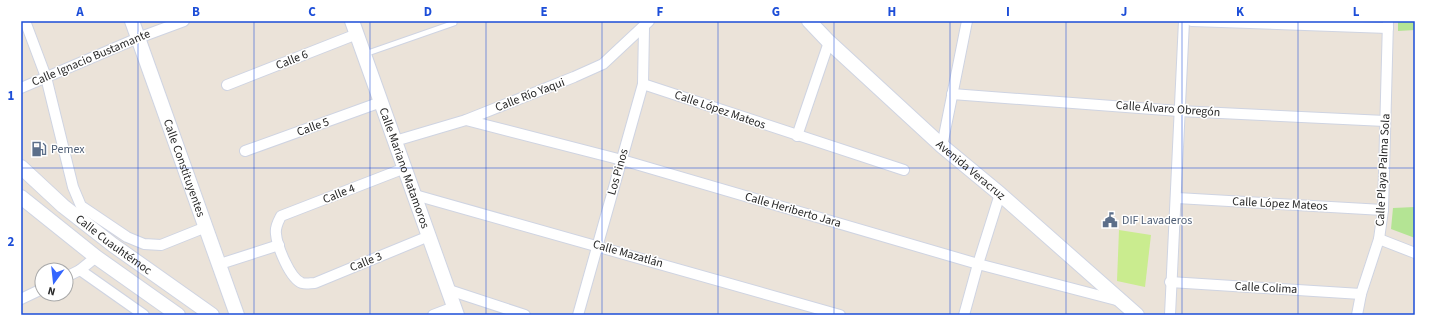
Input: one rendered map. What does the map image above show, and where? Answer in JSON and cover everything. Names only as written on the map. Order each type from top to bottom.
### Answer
[{"type":"main road","name":"Calle Constituyentes","points":[[132,21],[220,264],[236,315]]},
{"type":"main road","name":"Avenida Veracruz","points":[[808,21],[942,146],[1000,194],[1137,315]]},
{"type":"main road","name":"Calle Mariano Matamoros","points":[[354,28],[456,311]]},
{"type":"main road","name":"Calle Cuauhtémoc","points":[[21,166],[63,206],[113,245],[212,315]]},
{"type":"main road","name":"Calle Cuauhtémoc","points":[[21,197],[96,257],[178,315]]},
{"type":"street","points":[[25,21],[46,77],[73,187],[81,206],[127,237],[144,244],[161,245],[206,227]]},
{"type":"street","name":"Calle Ignacio Bustamante","points":[[21,88],[138,38],[184,21]]},
{"type":"street","points":[[942,146],[967,21]]},
{"type":"street","points":[[1170,315],[1170,282],[1176,198],[1184,21]]},
{"type":"street","points":[[1192,21],[1388,24]]},
{"type":"street","name":"Los Pinos","points":[[578,315],[643,84],[646,24]]},
{"type":"street","name":"Calle Río Yaqui","points":[[395,141],[466,120],[603,64],[646,24]]},
{"type":"street","name":"Calle Playa Palma Sola","points":[[1357,315],[1361,294],[1379,239],[1383,210],[1388,24]]},
{"type":"street","name":"Calle 6","points":[[227,85],[354,28]]},
{"type":"street","points":[[798,136],[829,42]]},
{"type":"street","name":"Calle López Mateos","points":[[643,84],[904,170]]},
{"type":"street","name":"Calle Álvaro Obregón","points":[[952,94],[1179,111],[1385,121]]},
{"type":"street","name":"Calle 5","points":[[245,151],[381,102]]},
{"type":"street","name":"Calle Heriberto Jara","points":[[466,120],[622,160],[978,264],[1120,301]]},
{"type":"street","name":"Calle 4","points":[[279,245],[276,234],[277,225],[281,216],[405,168]]},
{"type":"street","name":"Calle Mazatlán","points":[[415,194],[840,315]]},
{"type":"street","points":[[964,315],[1000,194]]},
{"type":"street","name":"Calle López Mateos","points":[[1176,198],[1383,210]]},
{"type":"street","name":"Calle 3","points":[[279,245],[292,276],[301,283],[314,283],[429,236]]},
{"type":"street","points":[[1379,239],[1415,253]]},
{"type":"street","points":[[220,264],[279,245]]},
{"type":"street","points":[[74,273],[96,257]]},
{"type":"street","points":[[80,270],[144,315]]},
{"type":"street","name":"Calle Colima","points":[[1170,282],[1361,294]]},
{"type":"street","points":[[449,290],[525,315]]},
{"type":"street","points":[[21,299],[34,293]]},
{"type":"street","points":[[126,303],[130,315]]},
{"type":"street","points":[[433,315],[456,311]]},
{"type":"lane","points":[[364,54],[454,23]]},
{"type":"green space","points":[[1398,21],[1415,21],[1415,30],[1398,31]]},
{"type":"green space","points":[[1415,207],[1415,238],[1391,229],[1393,208]]},
{"type":"green space","points":[[1119,230],[1151,235],[1145,287],[1117,281]]},
{"type":"place","name":"Pemex","points":[[39,149]]},
{"type":"place","name":"DIF Lavaderos","points":[[1110,220]]}]
